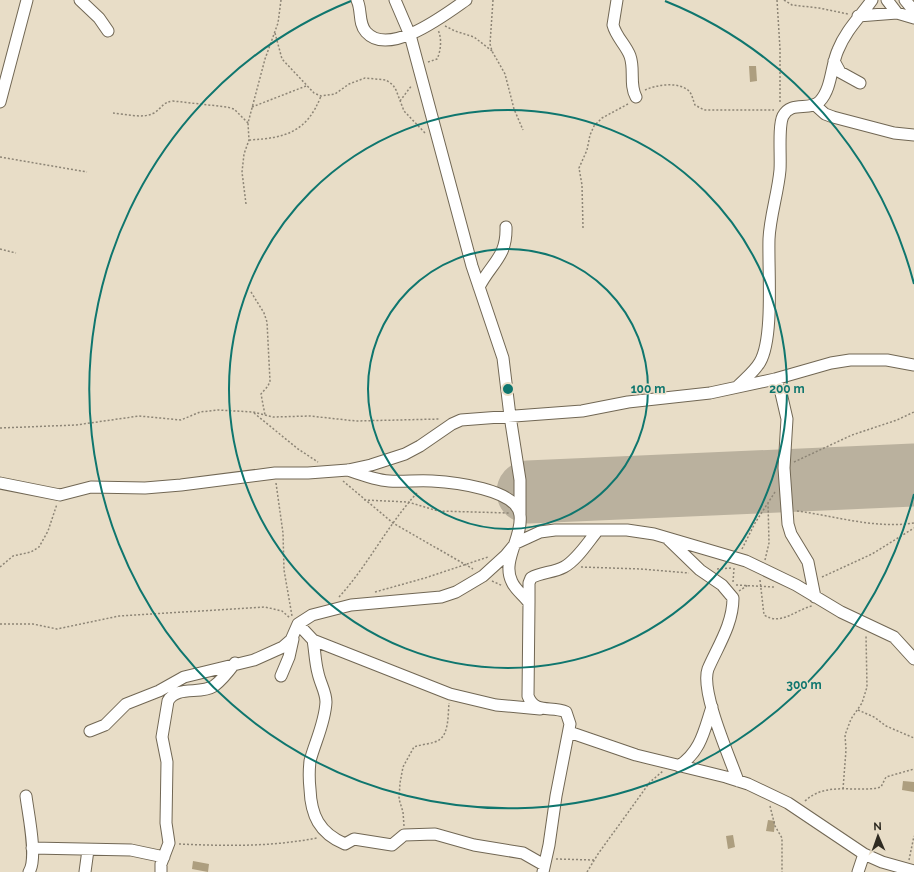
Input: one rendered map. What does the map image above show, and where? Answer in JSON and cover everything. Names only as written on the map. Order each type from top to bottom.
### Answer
[{"type":"street","points":[[0,102],[28,0]]},
{"type":"street","points":[[80,0],[99,18],[108,31]]},
{"type":"street","points":[[357,0],[362,25],[366,32],[373,38],[395,39],[410,35],[435,21],[466,0]]},
{"type":"street","points":[[395,0],[410,35],[472,266],[504,358],[510,416],[520,480],[520,514],[516,543],[511,556],[509,572],[511,582],[529,603]]},
{"type":"street","points":[[617,0],[613,25],[629,54],[632,63],[632,88],[636,97]]},
{"type":"street","points":[[738,386],[760,362],[765,350],[768,304],[769,238],[780,172],[781,127],[783,116],[788,110],[794,107],[815,105],[820,101],[828,86],[834,61],[844,38],[858,16],[872,0]]},
{"type":"street","points":[[887,0],[897,13]]},
{"type":"street","points":[[905,0],[914,10]]},
{"type":"street","points":[[858,16],[897,13],[914,18]]},
{"type":"street","points":[[834,61],[840,72],[860,83]]},
{"type":"street","points":[[815,105],[825,114],[833,117],[894,133],[914,135]]},
{"type":"street","points":[[479,287],[486,273],[501,255],[506,242],[506,227]]},
{"type":"street","points":[[0,483],[60,495],[91,487],[145,488],[275,473],[348,470],[371,465],[405,454],[420,446],[448,426],[461,420],[582,411],[628,402],[710,393],[775,379],[831,363],[850,360],[887,360],[914,365]]},
{"type":"street","points":[[775,379],[781,393],[786,420],[784,468],[787,510],[791,534],[808,562],[814,592]]},
{"type":"street","points":[[348,470],[388,481],[431,481],[457,484],[500,494],[514,502],[520,514]]},
{"type":"street","points":[[541,709],[532,705],[528,696],[529,583],[531,578],[565,567],[576,557],[598,530]]},
{"type":"street","points":[[281,676],[289,657],[298,624],[312,615],[351,604],[441,597],[456,592],[482,576],[501,560],[516,543],[540,532],[598,530],[626,530],[666,537],[738,558],[763,568],[796,585],[814,592],[825,604],[866,625],[894,637],[914,659]]},
{"type":"street","points":[[666,537],[706,575],[722,585],[733,598],[729,622],[708,670],[707,681],[712,707],[738,781]]},
{"type":"street","points":[[298,624],[312,640],[450,694],[496,705],[556,709],[566,712],[569,718],[569,732],[544,865],[523,853],[474,845],[435,834],[404,835],[394,844],[389,846],[359,839],[354,839],[345,844],[322,828],[313,815],[310,796],[310,762],[326,704],[324,692],[317,673],[312,640]]},
{"type":"street","points":[[90,731],[105,725],[126,704],[159,691],[184,677],[235,663],[254,660],[284,647],[294,636]]},
{"type":"street","points":[[161,872],[164,857],[169,844],[166,823],[167,762],[162,737],[168,701],[177,693],[206,689],[213,686],[235,663]]},
{"type":"street","points":[[676,766],[692,756],[697,749],[712,707]]},
{"type":"street","points":[[569,732],[636,756],[738,781],[770,794],[797,809],[864,854],[882,862],[911,870]]},
{"type":"street","points":[[26,796],[32,848],[30,872]]},
{"type":"street","points":[[32,848],[139,851],[164,857]]},
{"type":"street","points":[[85,872],[88,850]]},
{"type":"street","points":[[858,872],[864,854]]},
{"type":"path","points":[[246,204],[242,162],[249,140],[248,123],[275,33],[281,0]]},
{"type":"path","points":[[492,0],[490,33],[492,51]]},
{"type":"path","points":[[583,228],[582,185],[579,168],[587,150],[590,135],[594,126],[602,118],[626,106],[649,88],[672,86],[689,91],[695,105],[704,110],[780,110],[780,49],[777,0]]},
{"type":"path","points":[[784,0],[792,5],[819,8],[858,16]]},
{"type":"path","points":[[435,21],[455,31],[474,37],[492,51],[505,74],[514,109],[523,130]]},
{"type":"path","points":[[400,101],[420,69],[433,61],[439,55],[440,34],[435,21]]},
{"type":"path","points":[[275,33],[282,59],[306,86],[321,96],[335,94],[357,80],[386,80],[393,85],[404,111],[428,136]]},
{"type":"path","points":[[252,106],[306,86]]},
{"type":"path","points":[[249,140],[270,139],[291,133],[309,119],[321,96]]},
{"type":"path","points":[[113,113],[148,115],[154,113],[166,102],[173,101],[234,109],[248,123]]},
{"type":"path","points":[[0,157],[87,172]]},
{"type":"path","points":[[0,249],[16,253]]},
{"type":"path","points":[[251,292],[267,322],[270,374],[268,386],[261,394],[264,415]]},
{"type":"path","points":[[0,428],[76,425],[139,416],[182,420],[200,412],[210,410],[253,412],[272,417],[310,416],[356,421],[443,419]]},
{"type":"path","points":[[253,412],[298,449],[332,471],[364,500],[393,523],[467,565],[482,576],[518,591]]},
{"type":"path","points":[[784,468],[852,434],[897,420],[914,412]]},
{"type":"path","points":[[0,624],[33,624],[57,629],[120,616],[265,607],[282,611],[292,622],[286,584],[283,533],[275,473]]},
{"type":"path","points":[[338,598],[364,566],[408,502],[431,481]]},
{"type":"path","points":[[780,588],[761,585],[733,585],[734,568],[738,558],[772,495],[785,484]]},
{"type":"path","points":[[0,567],[13,556],[31,552],[39,547],[48,531],[60,495]]},
{"type":"path","points":[[364,500],[408,502],[438,511],[520,514]]},
{"type":"path","points":[[763,568],[768,543],[768,502]]},
{"type":"path","points":[[787,510],[865,522],[898,524],[914,523]]},
{"type":"path","points":[[814,592],[821,578],[830,572],[872,554],[914,528]]},
{"type":"path","points":[[370,594],[467,565]]},
{"type":"path","points":[[565,567],[641,569],[706,575]]},
{"type":"path","points":[[761,585],[764,615],[769,618],[778,620],[805,608],[825,604]]},
{"type":"path","points":[[843,789],[846,750],[845,735],[851,719],[858,710],[867,687],[866,625]]},
{"type":"path","points":[[404,835],[404,818],[398,794],[403,767],[414,747],[439,740],[444,736],[450,694]]},
{"type":"path","points":[[858,710],[886,726],[914,738]]},
{"type":"path","points":[[587,872],[650,782],[676,766]]},
{"type":"path","points":[[797,809],[812,795],[823,791],[877,788],[882,785],[886,777],[914,769]]},
{"type":"path","points":[[770,794],[771,811],[775,826],[782,838],[782,872]]},
{"type":"path","points":[[169,844],[241,846],[289,843],[330,835]]},
{"type":"path","points":[[911,870],[909,855],[914,836]]},
{"type":"path","points":[[544,865],[594,860]]},
{"type":"building","points":[[749,66],[756,66],[757,81],[750,82]]},
{"type":"building","points":[[903,781],[914,782],[914,792],[902,790]]},
{"type":"building","points":[[768,820],[775,821],[774,832],[766,831]]},
{"type":"building","points":[[733,835],[735,847],[728,849],[726,836]]},
{"type":"building","points":[[193,861],[209,864],[208,872],[192,869]]},
{"type":"runway","points":[[528,492],[914,475]]}]
